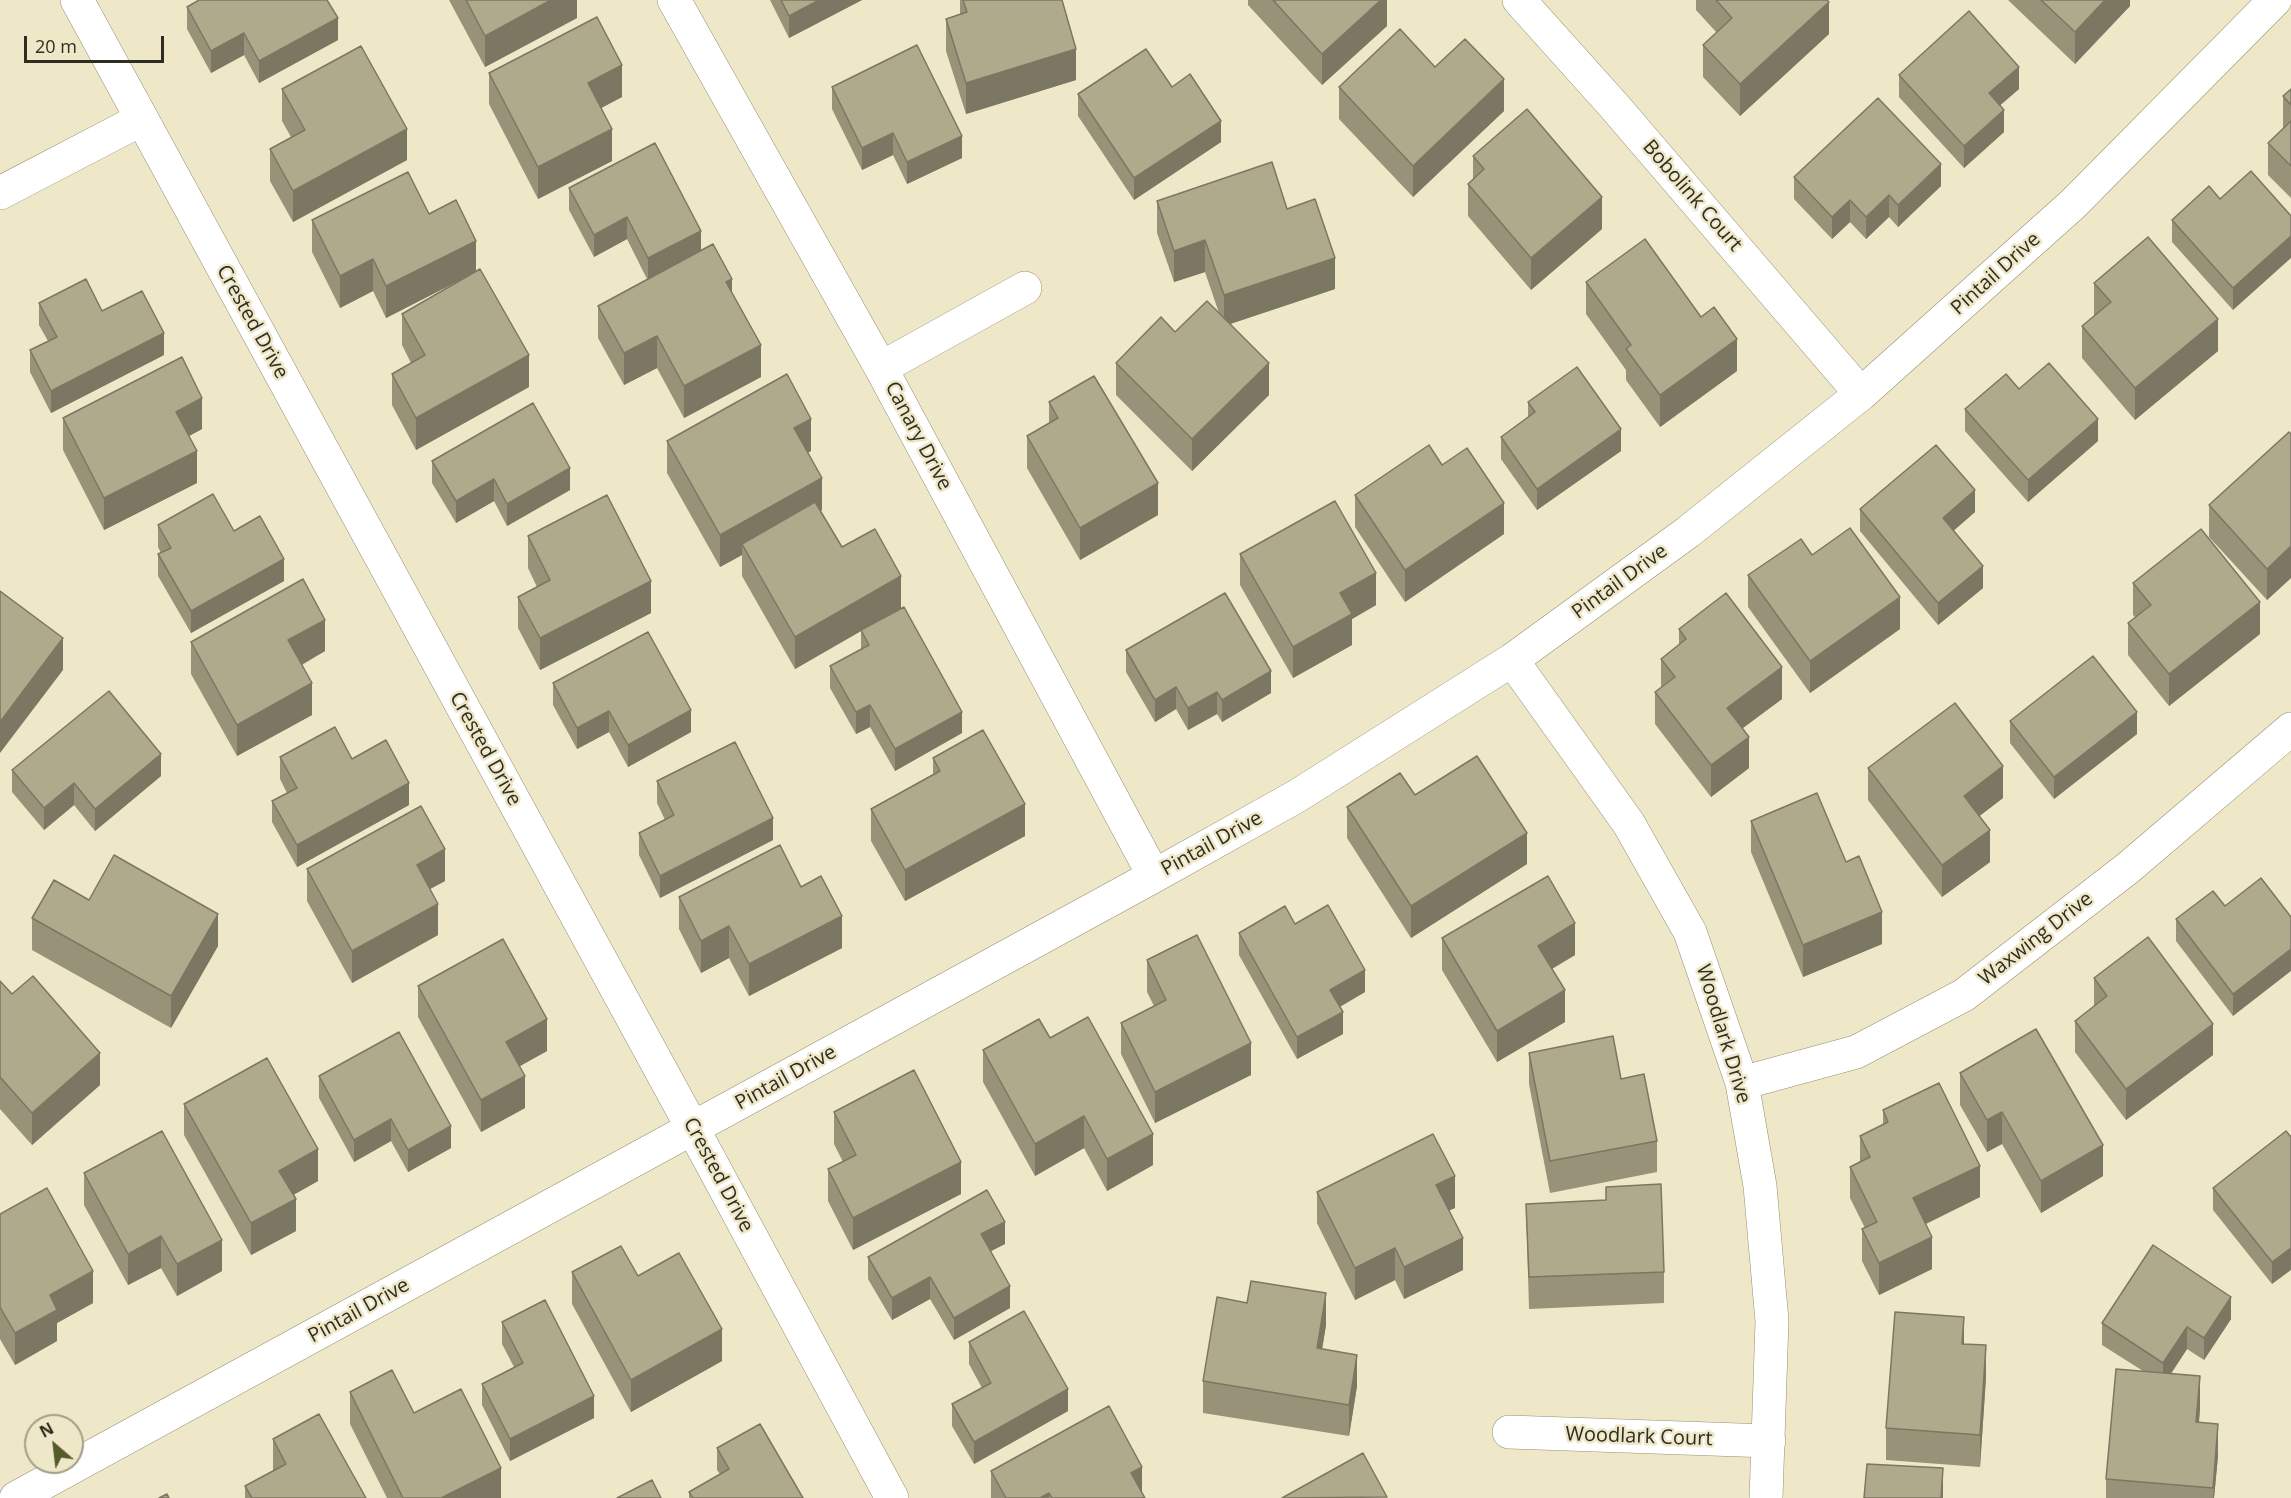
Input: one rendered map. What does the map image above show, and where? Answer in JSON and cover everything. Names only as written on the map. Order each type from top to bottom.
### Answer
[{"type":"street","name":"Crested Drive","points":[[77,0],[892,1498]]},
{"type":"street","name":"Canary Drive","points":[[674,0],[881,368],[1154,876]]},
{"type":"street","name":"Bobolink Court","points":[[1519,0],[1615,107],[1862,394]]},
{"type":"street","name":"Pintail Drive","points":[[16,1498],[1298,796],[1512,660],[1689,532],[1862,394],[2073,204],[2269,2]]},
{"type":"street","points":[[0,193],[142,119]]},
{"type":"street","points":[[881,368],[1025,288]]},
{"type":"street","name":"Woodlark Drive","points":[[1512,660],[1629,824],[1690,932],[1742,1083],[1760,1186],[1772,1321],[1766,1498]]},
{"type":"street","name":"Waxwing Drive","points":[[1742,1083],[1856,1052],[1964,995],[2128,868],[2291,729]]},
{"type":"street","name":"Woodlark Court","points":[[1509,1432],[1769,1441]]},
{"type":"building","points":[[199,0],[327,0],[338,18],[259,61],[244,33],[211,51],[187,7]]},
{"type":"building","points":[[466,0],[551,0],[485,36]]},
{"type":"building","points":[[781,0],[819,0],[789,16]]},
{"type":"building","points":[[963,0],[1062,0],[1076,49],[966,83],[946,19],[967,12]]},
{"type":"building","points":[[1273,0],[1381,0],[1322,54]]},
{"type":"building","points":[[1716,0],[1827,0],[1829,2],[1740,84],[1703,45],[1732,18]]},
{"type":"building","points":[[2041,0],[2105,0],[2075,32]]},
{"type":"building","points":[[1969,11],[2019,67],[1989,93],[2004,110],[1964,146],[1899,75]]},
{"type":"building","points":[[597,17],[622,65],[588,83],[612,129],[538,167],[489,73]]},
{"type":"building","points":[[1400,29],[1435,67],[1465,39],[1504,79],[1413,166],[1339,87]]},
{"type":"building","points":[[917,45],[962,136],[907,162],[893,133],[862,148],[832,87]]},
{"type":"building","points":[[361,46],[407,129],[293,191],[270,149],[305,130],[282,89]]},
{"type":"building","points":[[1146,49],[1172,87],[1190,74],[1221,121],[1134,178],[1078,94]]},
{"type":"building","points":[[2291,89],[2291,105],[2283,96]]},
{"type":"building","points":[[1878,98],[1941,164],[1898,205],[1889,195],[1866,217],[1850,200],[1832,217],[1794,177]]},
{"type":"building","points":[[1527,109],[1602,197],[1531,258],[1468,184],[1484,169],[1473,156]]},
{"type":"building","points":[[2291,121],[2291,166],[2268,143]]},
{"type":"building","points":[[655,143],[701,231],[648,258],[627,217],[594,235],[569,188]]},
{"type":"building","points":[[1272,162],[1287,209],[1315,199],[1335,258],[1224,295],[1205,240],[1174,251],[1157,201]]},
{"type":"building","points":[[2251,171],[2291,216],[2291,236],[2233,288],[2172,220],[2209,186],[2220,199]]},
{"type":"building","points":[[408,172],[429,214],[456,200],[476,241],[386,286],[373,259],[340,276],[312,220]]},
{"type":"building","points":[[2148,237],[2218,319],[2135,388],[2082,326],[2111,302],[2094,283]]},
{"type":"building","points":[[1645,239],[1701,317],[1714,307],[1737,339],[1660,395],[1626,349],[1631,345],[1586,282]]},
{"type":"building","points":[[713,244],[732,279],[726,282],[761,345],[684,386],[657,336],[624,353],[598,306]]},
{"type":"building","points":[[480,269],[529,355],[416,418],[392,374],[425,355],[402,314]]},
{"type":"building","points":[[86,279],[102,311],[142,291],[164,333],[51,391],[30,350],[57,337],[39,303]]},
{"type":"building","points":[[1207,301],[1269,363],[1192,439],[1116,363],[1161,317],[1175,332]]},
{"type":"building","points":[[182,357],[202,398],[176,412],[197,451],[104,498],[63,418]]},
{"type":"building","points":[[2049,363],[2098,419],[2028,480],[1965,409],[2006,374],[2019,389]]},
{"type":"building","points":[[1577,367],[1621,429],[1537,489],[1501,437],[1535,412],[1528,402]]},
{"type":"building","points":[[787,374],[811,419],[794,428],[822,478],[720,535],[667,441]]},
{"type":"building","points":[[1094,376],[1158,483],[1080,528],[1027,436],[1058,418],[1049,402]]},
{"type":"building","points":[[533,403],[570,468],[507,504],[494,479],[456,501],[432,461]]},
{"type":"building","points":[[2289,432],[2291,434],[2291,546],[2267,569],[2209,505]]},
{"type":"building","points":[[1429,445],[1442,465],[1467,448],[1504,503],[1405,570],[1355,495]]},
{"type":"building","points":[[1936,445],[1975,490],[1943,518],[1983,566],[1938,603],[1860,509]]},
{"type":"building","points":[[213,494],[234,531],[260,516],[284,559],[191,611],[158,554],[171,548],[158,525]]},
{"type":"building","points":[[607,495],[651,581],[540,638],[518,597],[550,580],[528,536]]},
{"type":"building","points":[[1335,501],[1376,573],[1340,593],[1352,614],[1293,647],[1240,554]]},
{"type":"building","points":[[815,502],[842,547],[875,529],[901,576],[795,637],[742,544]]},
{"type":"building","points":[[1850,528],[1900,597],[1810,661],[1748,575],[1801,539],[1812,555]]},
{"type":"building","points":[[2201,529],[2260,602],[2169,674],[2128,623],[2151,605],[2133,583]]},
{"type":"building","points":[[303,579],[325,620],[288,640],[312,683],[237,725],[191,642]]},
{"type":"building","points":[[0,591],[63,638],[0,722]]},
{"type":"building","points":[[1225,593],[1271,671],[1222,700],[1217,692],[1188,708],[1176,687],[1155,700],[1126,650]]},
{"type":"building","points":[[1726,593],[1782,667],[1727,708],[1749,737],[1711,765],[1655,692],[1675,677],[1661,659],[1686,639],[1679,629]]},
{"type":"building","points":[[904,607],[962,712],[895,749],[870,705],[856,712],[830,666],[869,645],[861,630]]},
{"type":"building","points":[[648,632],[691,710],[628,745],[609,711],[577,728],[553,683]]},
{"type":"building","points":[[2093,656],[2137,712],[2054,777],[2010,721]]},
{"type":"building","points":[[109,691],[161,754],[95,809],[74,783],[44,808],[12,770]]},
{"type":"building","points":[[1955,703],[2003,766],[1964,796],[1990,830],[1942,865],[1868,768]]},
{"type":"building","points":[[335,727],[352,759],[386,740],[409,783],[297,845],[272,801],[297,788],[280,757]]},
{"type":"building","points":[[983,730],[1025,804],[905,870],[871,809],[940,771],[933,758]]},
{"type":"building","points":[[735,742],[773,818],[660,876],[639,833],[674,815],[657,781]]},
{"type":"building","points":[[1477,756],[1527,833],[1411,906],[1347,807],[1400,773],[1415,795]]},
{"type":"building","points":[[1817,793],[1846,862],[1859,856],[1882,912],[1803,945],[1751,821]]},
{"type":"building","points":[[421,806],[445,849],[417,865],[438,904],[352,951],[307,869]]},
{"type":"building","points":[[780,845],[801,887],[821,876],[842,916],[749,964],[729,926],[701,941],[679,897]]},
{"type":"building","points":[[114,855],[218,914],[171,996],[32,918],[54,880],[89,900]]},
{"type":"building","points":[[1548,876],[1575,923],[1538,946],[1565,990],[1497,1031],[1442,938]]},
{"type":"building","points":[[2261,878],[2291,917],[2291,949],[2233,994],[2176,919],[2213,891],[2225,906]]},
{"type":"building","points":[[1328,905],[1365,970],[1330,990],[1343,1012],[1297,1037],[1239,933],[1285,906],[1295,924]]},
{"type":"building","points":[[1197,935],[1251,1043],[1155,1092],[1121,1023],[1166,1000],[1147,960]]},
{"type":"building","points":[[2148,937],[2213,1024],[2126,1089],[2075,1021],[2107,996],[2094,978]]},
{"type":"building","points":[[503,939],[547,1019],[506,1042],[525,1076],[481,1100],[418,986]]},
{"type":"building","points":[[33,976],[100,1053],[32,1113],[0,1077],[0,981],[12,994]]},
{"type":"building","points":[[1088,1017],[1153,1134],[1107,1159],[1084,1116],[1035,1144],[983,1050],[1039,1019],[1050,1038]]},
{"type":"building","points":[[2036,1029],[2103,1145],[2041,1181],[2002,1112],[1987,1120],[1960,1073]]},
{"type":"building","points":[[399,1032],[451,1126],[408,1150],[391,1119],[354,1140],[319,1076]]},
{"type":"building","points":[[1613,1036],[1621,1079],[1644,1074],[1657,1141],[1550,1161],[1529,1053]]},
{"type":"building","points":[[267,1058],[318,1149],[279,1171],[296,1199],[251,1223],[184,1104]]},
{"type":"building","points":[[914,1070],[961,1162],[853,1218],[828,1169],[856,1155],[834,1112]]},
{"type":"building","points":[[1939,1083],[1980,1166],[1913,1198],[1932,1237],[1879,1263],[1862,1229],[1877,1222],[1850,1167],[1870,1157],[1860,1136],[1888,1122],[1883,1110]]},
{"type":"building","points":[[162,1131],[222,1240],[177,1264],[161,1236],[128,1254],[84,1173]]},
{"type":"building","points":[[2286,1131],[2291,1137],[2291,1248],[2272,1262],[2213,1188]]},
{"type":"building","points":[[1433,1134],[1455,1176],[1436,1185],[1463,1238],[1404,1267],[1395,1248],[1355,1268],[1317,1192]]},
{"type":"building","points":[[1661,1184],[1664,1272],[1529,1277],[1526,1204],[1606,1200],[1606,1187]]},
{"type":"building","points":[[47,1188],[93,1271],[50,1295],[57,1310],[15,1333],[0,1307],[0,1214]]},
{"type":"building","points":[[987,1190],[1005,1222],[981,1234],[1010,1286],[954,1318],[930,1277],[892,1298],[868,1257]]},
{"type":"building","points":[[2153,1245],[2231,1297],[2204,1338],[2187,1327],[2163,1363],[2102,1323]]},
{"type":"building","points":[[621,1246],[638,1276],[679,1253],[722,1329],[631,1380],[572,1272]]},
{"type":"building","points":[[1251,1281],[1326,1293],[1317,1348],[1357,1355],[1349,1405],[1203,1381],[1217,1297],[1247,1303]]},
{"type":"building","points":[[545,1300],[594,1396],[510,1439],[482,1384],[523,1363],[502,1322]]},
{"type":"building","points":[[1024,1311],[1068,1389],[974,1442],[952,1404],[991,1383],[969,1342]]},
{"type":"building","points":[[1895,1312],[1964,1317],[1962,1344],[1986,1345],[1980,1435],[1886,1428]]},
{"type":"building","points":[[2116,1369],[2200,1376],[2196,1422],[2218,1424],[2213,1488],[2106,1479]]},
{"type":"building","points":[[392,1370],[414,1413],[461,1389],[501,1468],[441,1498],[403,1498],[350,1392]]},
{"type":"building","points":[[1109,1406],[1142,1467],[1131,1473],[1145,1498],[1052,1498],[1049,1493],[1040,1498],[1006,1498],[991,1471]]},
{"type":"building","points":[[319,1414],[366,1498],[252,1498],[245,1486],[286,1464],[273,1439]]},
{"type":"building","points":[[760,1424],[803,1498],[693,1498],[689,1492],[729,1469],[717,1448]]},
{"type":"building","points":[[1363,1453],[1387,1497],[1282,1498]]},
{"type":"building","points":[[1867,1464],[1943,1468],[1941,1498],[1864,1498]]},
{"type":"building","points":[[652,1480],[661,1498],[617,1498]]}]
